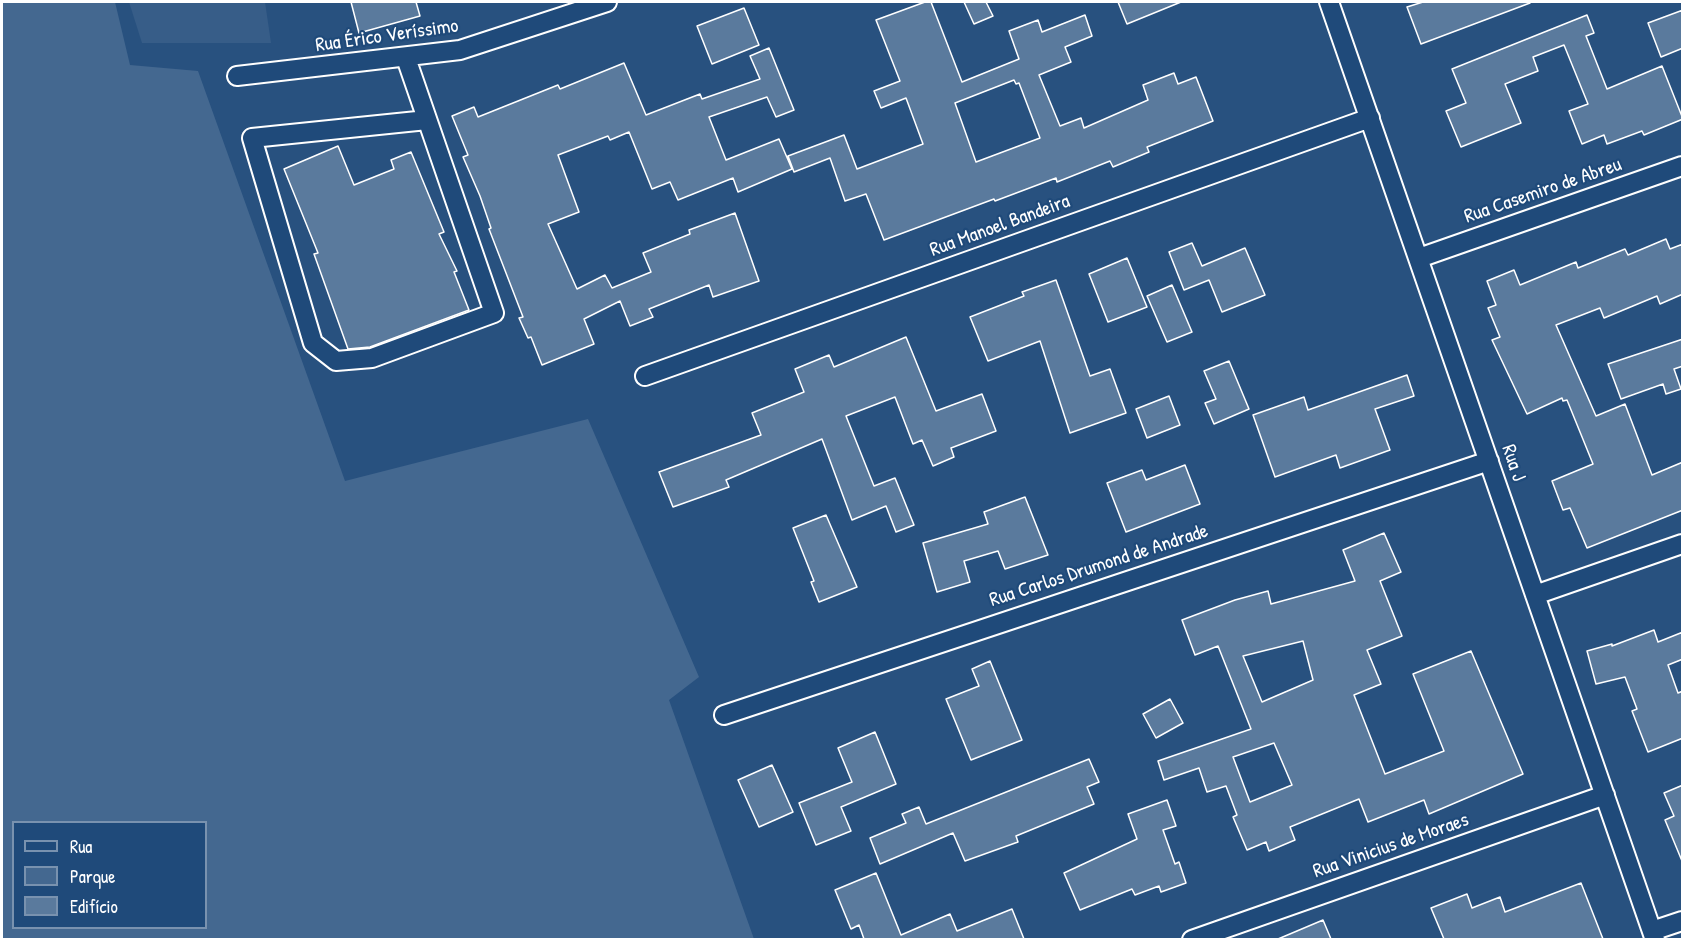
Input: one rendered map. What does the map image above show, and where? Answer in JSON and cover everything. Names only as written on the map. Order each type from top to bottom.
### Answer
[{"type":"street","name":"Rua Érico Veríssimo","points":[[237,76],[460,51],[607,2]]},
{"type":"street","name":"Rua J","points":[[1329,2],[1653,935]]},
{"type":"street","points":[[406,58],[494,313],[372,358],[336,361],[313,343],[252,138],[427,120]]},
{"type":"street","name":"Rua Manoel Bandeira","points":[[645,376],[1370,118]]},
{"type":"street","name":"Rua Casemiro de Abreu","points":[[1419,258],[1683,166]]},
{"type":"street","name":"Rua Carlos Drumond de Andrade","points":[[724,715],[1489,461]]},
{"type":"street","points":[[1535,596],[1683,544]]},
{"type":"street","name":"Rua Vinicius de Moraes","points":[[1192,939],[1605,795]]},
{"type":"street","points":[[1653,935],[1683,921]]},
{"type":"shaded area","points":[[129,2],[265,2],[271,43],[142,43]]},
{"type":"green space","points":[[2,2],[115,2],[130,65],[198,71],[345,481],[588,419],[699,677],[669,700],[754,939],[2,939]]},
{"type":"building","points":[[351,2],[416,2],[420,16],[359,33]]},
{"type":"building","points":[[925,2],[931,2],[962,82],[1019,59],[1009,31],[1038,20],[1042,32],[1085,15],[1092,36],[1065,47],[1071,62],[1039,75],[1060,126],[1081,118],[1084,128],[1148,100],[1143,85],[1174,73],[1178,84],[1196,77],[1213,121],[1147,147],[1149,152],[1113,167],[1110,161],[1057,182],[1056,178],[884,240],[866,194],[845,201],[830,158],[794,172],[788,156],[844,135],[857,169],[923,144],[906,98],[881,108],[874,91],[900,81],[876,20]],"holes":[[[1014,80],[1016,84],[1019,83],[1040,138],[976,162],[955,103]]]},
{"type":"building","points":[[964,2],[986,2],[993,16],[974,24]]},
{"type":"building","points":[[1118,2],[1181,2],[1127,24]]},
{"type":"building","points":[[1423,2],[1530,3],[1421,44],[1407,7]]},
{"type":"building","points":[[744,8],[759,45],[712,64],[697,26]]},
{"type":"building","points":[[1683,10],[1683,48],[1661,57],[1648,23]]},
{"type":"building","points":[[1587,15],[1594,33],[1586,36],[1607,89],[1662,66],[1683,119],[1644,135],[1642,131],[1607,144],[1604,135],[1582,144],[1569,111],[1588,104],[1564,45],[1533,57],[1538,71],[1505,84],[1521,123],[1461,147],[1446,111],[1466,103],[1452,69]]},
{"type":"building","points":[[769,48],[794,110],[776,117],[767,97],[709,117],[726,160],[779,139],[792,169],[738,192],[733,178],[678,200],[670,182],[652,189],[629,132],[610,140],[608,136],[558,155],[579,212],[548,224],[577,289],[605,275],[612,288],[651,272],[643,253],[690,234],[689,230],[735,213],[759,281],[713,297],[709,285],[649,309],[653,317],[630,326],[620,301],[584,319],[594,344],[542,365],[531,337],[528,338],[519,318],[523,317],[489,229],[491,228],[480,196],[463,157],[468,155],[452,116],[474,107],[478,117],[558,85],[560,89],[624,63],[646,115],[700,94],[702,99],[760,79],[750,56]]},
{"type":"building","points":[[338,146],[354,185],[394,169],[391,160],[411,152],[444,232],[439,234],[457,271],[454,272],[469,310],[370,347],[348,349],[314,254],[318,253],[284,169]]},
{"type":"building","points":[[1666,239],[1670,249],[1683,244],[1683,294],[1660,304],[1657,296],[1604,318],[1600,308],[1556,325],[1596,416],[1625,404],[1652,475],[1683,462],[1683,510],[1587,548],[1570,508],[1563,510],[1552,481],[1593,464],[1567,400],[1563,401],[1562,398],[1527,414],[1492,340],[1500,337],[1488,308],[1496,305],[1487,281],[1514,270],[1520,285],[1576,262],[1578,268],[1625,249],[1628,255]]},
{"type":"building","points":[[1192,243],[1202,266],[1245,248],[1265,295],[1222,312],[1209,280],[1184,290],[1169,252]]},
{"type":"building","points":[[1127,258],[1147,307],[1108,322],[1089,274]]},
{"type":"building","points":[[1056,280],[1090,376],[1110,369],[1126,413],[1070,433],[1040,341],[988,361],[970,317],[1024,296],[1022,292]]},
{"type":"building","points":[[1172,285],[1192,332],[1167,342],[1147,296]]},
{"type":"building","points":[[906,337],[936,411],[982,394],[996,431],[951,448],[954,457],[933,466],[922,440],[913,444],[895,397],[846,416],[874,486],[895,478],[914,525],[896,532],[886,506],[852,520],[822,439],[726,480],[729,487],[673,507],[659,472],[761,435],[752,413],[804,392],[795,369],[829,355],[834,367]]},
{"type":"building","points":[[1683,339],[1683,366],[1674,369],[1681,389],[1666,394],[1663,384],[1621,399],[1608,364]]},
{"type":"building","points":[[1229,361],[1249,409],[1214,424],[1205,403],[1216,399],[1204,371]]},
{"type":"building","points":[[1407,375],[1414,396],[1375,409],[1390,450],[1340,468],[1336,455],[1275,477],[1253,415],[1304,397],[1308,410]]},
{"type":"building","points":[[1169,396],[1180,425],[1147,438],[1136,409]]},
{"type":"building","points":[[1185,465],[1200,504],[1126,532],[1107,483],[1142,470],[1146,480]]},
{"type":"building","points":[[1025,497],[1048,555],[1005,569],[998,551],[964,561],[970,582],[937,592],[923,543],[988,524],[984,512]]},
{"type":"building","points":[[826,515],[857,587],[819,602],[811,582],[814,581],[793,528]]},
{"type":"building","points":[[1384,533],[1401,572],[1380,581],[1402,636],[1367,650],[1381,684],[1354,695],[1385,774],[1444,751],[1413,674],[1471,651],[1523,774],[1429,814],[1424,800],[1368,822],[1359,799],[1290,827],[1295,840],[1269,851],[1266,842],[1247,850],[1233,817],[1237,815],[1226,786],[1207,792],[1199,768],[1164,780],[1158,761],[1251,729],[1218,646],[1195,655],[1182,620],[1235,600],[1268,591],[1271,604],[1355,581],[1343,550]],"holes":[[[1303,641],[1313,680],[1262,702],[1243,656]],[[1274,743],[1292,785],[1250,802],[1233,757]]]},
{"type":"building","points":[[1654,630],[1658,642],[1683,632],[1683,659],[1668,665],[1678,693],[1683,691],[1683,738],[1648,752],[1632,711],[1637,709],[1625,677],[1596,684],[1587,651],[1612,644],[1612,646]]},
{"type":"building","points":[[990,661],[1022,740],[971,760],[946,699],[979,686],[972,669]]},
{"type":"building","points":[[1170,699],[1183,723],[1156,738],[1143,714]]},
{"type":"building","points":[[875,732],[896,784],[841,807],[851,831],[816,845],[799,803],[852,782],[838,748]]},
{"type":"building","points":[[1089,759],[1099,782],[1087,787],[1094,804],[1016,836],[1018,842],[965,861],[953,833],[880,864],[870,838],[906,823],[902,814],[919,807],[926,824]]},
{"type":"building","points":[[772,765],[793,812],[759,827],[738,780]]},
{"type":"building","points":[[1683,785],[1682,861],[1665,820],[1674,816],[1664,793]]},
{"type":"building","points":[[1167,800],[1176,826],[1163,830],[1175,864],[1179,862],[1186,883],[1161,892],[1159,886],[1135,895],[1132,889],[1080,910],[1064,873],[1137,839],[1128,814]]},
{"type":"building","points":[[876,873],[901,935],[950,914],[957,931],[1012,909],[1024,939],[864,939],[859,925],[851,929],[835,890]]},
{"type":"building","points":[[1581,883],[1603,939],[1444,939],[1431,908],[1467,894],[1472,908],[1500,897],[1505,912]]},
{"type":"building","points":[[1323,920],[1331,939],[1278,939]]}]
